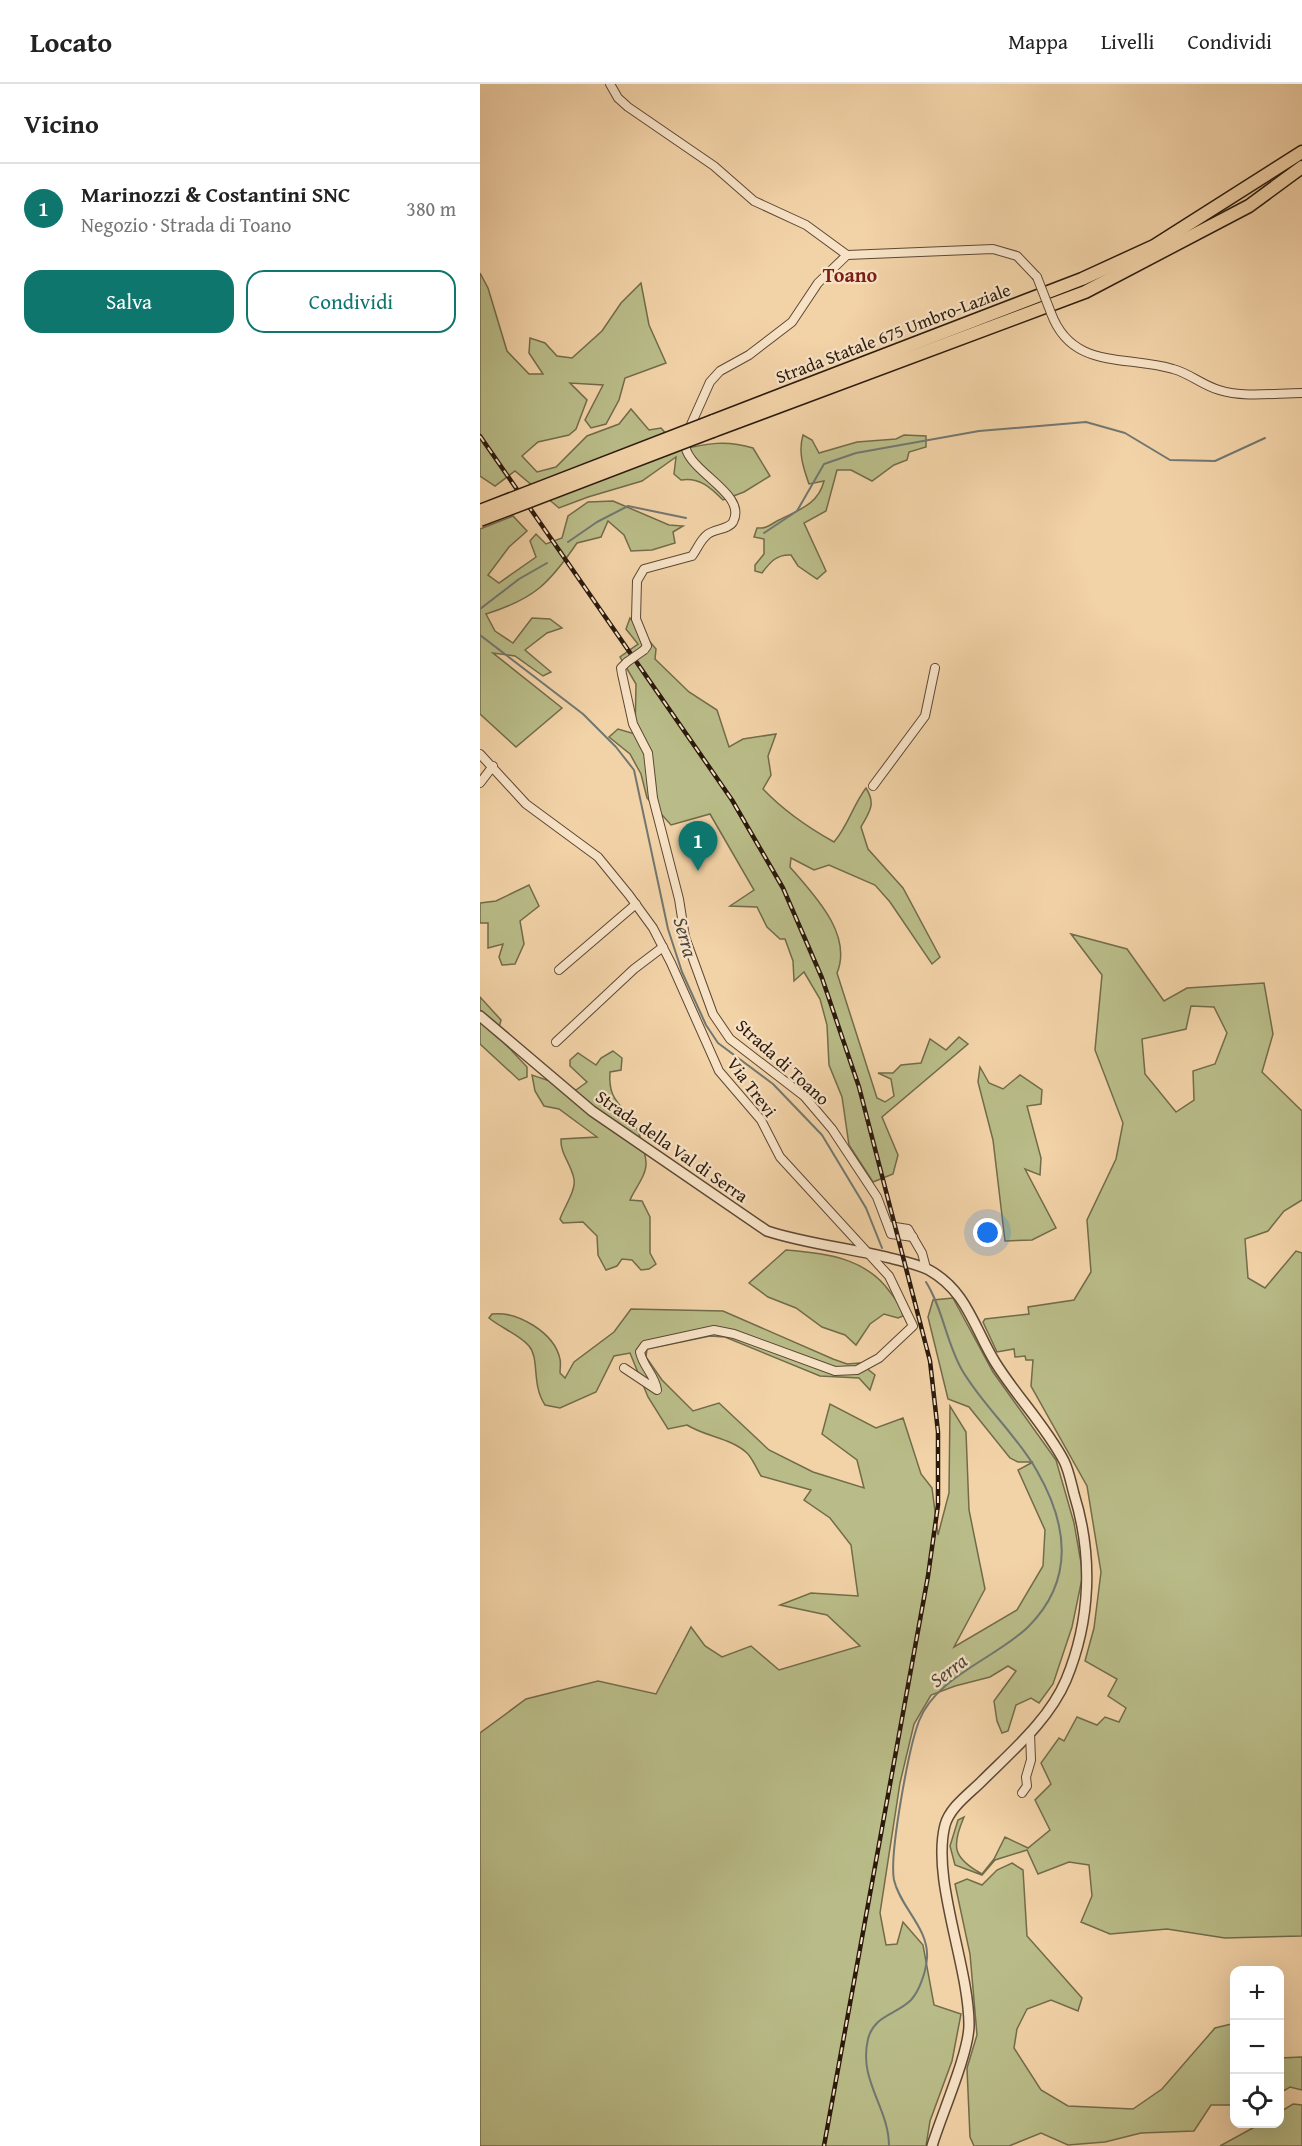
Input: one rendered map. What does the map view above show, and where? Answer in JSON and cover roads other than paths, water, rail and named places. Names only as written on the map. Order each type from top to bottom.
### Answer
[{"type":"highway","name":"Strada Statale 675 Umbro-Laziale","points":[[480,520],[1082,279],[1154,246],[1302,152]]},
{"type":"highway","name":"Strada Statale 675 Umbro-Laziale","points":[[480,511],[1085,292],[1249,206],[1302,167]]},
{"type":"street","points":[[610,84],[618,98],[628,107],[714,166],[754,201],[806,225],[847,255],[993,249],[1017,256],[1037,277],[1062,335],[1071,344],[1091,355],[1171,368],[1220,391],[1302,393]]},
{"type":"street","name":"Strada di Toano","points":[[847,255],[818,283],[792,322],[748,355],[720,371],[710,382],[695,421],[685,436],[684,447],[694,464],[729,498],[734,508],[734,522],[730,526],[709,533],[701,540],[692,556],[644,569],[637,581],[636,619],[646,646],[621,668],[633,724],[648,753],[653,798],[679,899],[685,937],[713,1014],[730,1039],[804,1096],[832,1129],[877,1197],[889,1226],[904,1227],[913,1237],[926,1268]]},
{"type":"street","points":[[873,786],[924,716],[934,668]]},
{"type":"street","name":"Via Trevi","points":[[480,754],[526,804],[598,857],[636,904],[663,947],[719,1071],[761,1120],[780,1157],[811,1194],[870,1254]]},
{"type":"street","points":[[480,783],[493,766]]},
{"type":"street","points":[[558,970],[636,904]]},
{"type":"street","points":[[556,1042],[626,976],[663,947]]},
{"type":"street","name":"Strada della Val di Serra","points":[[480,1016],[592,1111],[766,1231],[792,1239],[889,1258],[926,1268],[967,1305],[981,1340],[1008,1384],[1040,1423],[1065,1463],[1079,1508],[1088,1585],[1084,1617],[1065,1682],[1030,1733],[955,1807],[946,1824],[943,1848],[945,1881],[967,2002],[969,2028],[932,2146]]},
{"type":"street","points":[[624,1368],[657,1390],[655,1380],[643,1365],[640,1352],[645,1345],[714,1330],[734,1334],[835,1371],[857,1370],[879,1358],[913,1326],[889,1276],[870,1254]]},
{"type":"street","points":[[1022,1793],[1027,1786],[1026,1777],[1031,1760],[1030,1733]]},
{"type":"waterway","points":[[764,533],[797,511],[824,464],[856,453],[979,431],[1086,422],[1125,433],[1170,460],[1215,461],[1265,438]]},
{"type":"waterway","points":[[568,542],[597,522],[628,506],[686,518]]},
{"type":"waterway","points":[[480,609],[519,579],[547,563]]},
{"type":"waterway","name":"Serra","points":[[480,635],[583,714],[616,747],[634,770],[668,929],[682,972],[706,1025],[718,1043],[773,1084],[822,1135],[866,1208],[882,1248]]},
{"type":"waterway","name":"Serra","points":[[889,2146],[888,2132],[870,2081],[866,2054],[868,2039],[875,2025],[905,2005],[914,1996],[920,1986],[927,1958],[924,1937],[897,1890],[893,1867],[901,1800],[915,1734],[927,1706],[939,1692],[968,1669],[1015,1638],[1043,1609],[1054,1590],[1060,1571],[1062,1552],[1055,1512],[1037,1471],[962,1370],[937,1303],[926,1282]]},
{"type":"railway","points":[[480,436],[732,800],[783,888],[822,978],[859,1087],[930,1361],[938,1432],[938,1505],[928,1576],[824,2146]]},
{"type":"place","name":"Marinozzi & Costantini SNC","points":[[698,871]]},
{"type":"district","name":"Toano","points":[[850,274]]}]
